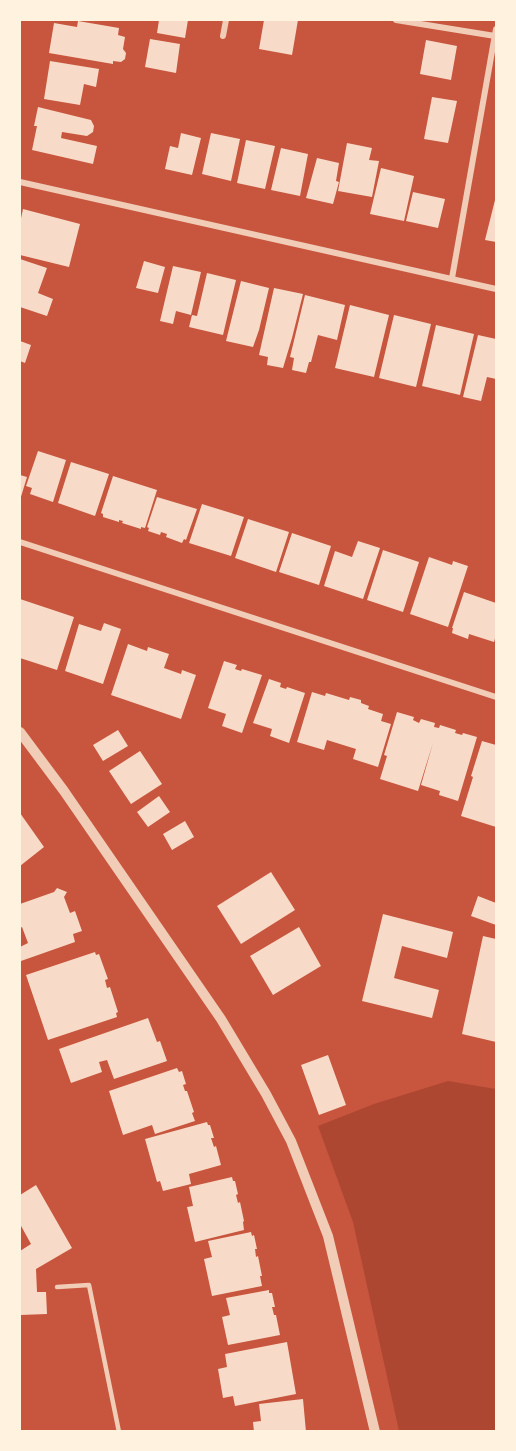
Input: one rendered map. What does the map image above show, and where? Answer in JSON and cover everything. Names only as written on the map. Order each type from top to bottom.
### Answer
[{"type":"street","points":[[223,36],[226,20]]},
{"type":"street","points":[[396,20],[496,33],[452,278]]},
{"type":"street","points":[[20,182],[496,289]]},
{"type":"street","points":[[20,542],[496,698]]},
{"type":"street","points":[[20,732],[64,791],[221,1019],[291,1141],[328,1236],[375,1431]]},
{"type":"lane","points":[[57,1287],[89,1285],[119,1431]]},
{"type":"shaded area","points":[[448,1081],[496,1089],[496,1431],[399,1431],[353,1222],[318,1126],[374,1104]]},
{"type":"building","points":[[159,20],[188,20],[185,38],[157,33]]},
{"type":"building","points":[[264,20],[298,20],[292,55],[259,49]]},
{"type":"building","points":[[78,21],[119,28],[118,35],[125,37],[123,49],[126,53],[125,59],[121,62],[113,61],[113,64],[49,53],[54,23],[77,27]]},
{"type":"building","points":[[150,39],[180,44],[176,73],[145,67]]},
{"type":"building","points":[[426,40],[457,46],[451,80],[420,74]]},
{"type":"building","points":[[50,61],[99,69],[96,87],[84,84],[80,105],[44,99]]},
{"type":"building","points":[[432,97],[457,101],[448,143],[424,139]]},
{"type":"building","points":[[38,107],[91,120],[94,126],[93,132],[87,136],[62,132],[61,138],[97,146],[93,164],[32,150]]},
{"type":"building","points":[[181,133],[201,138],[192,175],[165,169],[170,146],[178,148]]},
{"type":"building","points":[[211,133],[240,139],[231,181],[202,174]]},
{"type":"building","points":[[246,140],[275,146],[265,189],[237,183]]},
{"type":"building","points":[[347,143],[372,148],[369,160],[379,161],[372,197],[338,191]]},
{"type":"building","points":[[281,148],[308,154],[300,196],[271,190]]},
{"type":"building","points":[[317,158],[339,163],[336,181],[339,182],[333,204],[306,198]]},
{"type":"building","points":[[381,168],[414,176],[404,221],[370,214]]},
{"type":"building","points":[[413,192],[445,199],[438,228],[406,221]]},
{"type":"building","points":[[496,196],[496,242],[485,240]]},
{"type":"building","points":[[23,209],[80,224],[69,267],[20,255],[20,223]]},
{"type":"building","points":[[20,259],[47,268],[38,293],[53,299],[47,316],[20,307]]},
{"type":"building","points":[[144,261],[165,267],[158,293],[136,288]]},
{"type":"building","points":[[173,266],[201,272],[191,315],[176,311],[173,324],[160,321]]},
{"type":"building","points":[[207,273],[236,280],[223,335],[189,327],[192,315],[197,316]]},
{"type":"building","points":[[241,281],[269,288],[253,347],[226,341]]},
{"type":"building","points":[[274,288],[303,294],[283,368],[267,365],[268,357],[259,355]]},
{"type":"building","points":[[305,295],[345,305],[337,340],[318,335],[306,373],[292,370],[294,358],[290,357]]},
{"type":"building","points":[[350,305],[389,315],[374,377],[335,368]]},
{"type":"building","points":[[394,315],[431,324],[416,387],[379,378]]},
{"type":"building","points":[[436,325],[474,334],[460,395],[422,386]]},
{"type":"building","points":[[478,335],[496,339],[496,379],[487,377],[481,401],[463,397]]},
{"type":"building","points":[[20,341],[31,345],[25,363],[20,361]]},
{"type":"building","points":[[38,451],[66,460],[53,502],[30,494],[32,488],[26,486]]},
{"type":"building","points":[[71,462],[109,474],[95,516],[58,503]]},
{"type":"building","points":[[20,475],[27,477],[20,500]]},
{"type":"building","points":[[113,476],[157,490],[145,528],[141,527],[141,529],[122,523],[123,521],[103,517],[101,513]]},
{"type":"building","points":[[157,497],[197,509],[186,540],[184,539],[182,543],[166,537],[167,534],[161,532],[160,535],[148,531],[147,527]]},
{"type":"building","points":[[202,504],[244,517],[231,556],[189,543]]},
{"type":"building","points":[[248,519],[289,532],[276,572],[235,558]]},
{"type":"building","points":[[292,533],[331,546],[319,585],[279,572]]},
{"type":"building","points":[[358,541],[380,548],[363,599],[324,586],[335,551],[352,557]]},
{"type":"building","points":[[383,550],[419,562],[403,612],[367,600]]},
{"type":"building","points":[[429,557],[452,565],[453,561],[468,566],[448,627],[410,614]]},
{"type":"building","points":[[464,592],[496,603],[494,642],[469,634],[468,639],[452,633]]},
{"type":"building","points":[[20,599],[74,617],[57,670],[20,658]]},
{"type":"building","points":[[104,623],[121,629],[103,684],[65,671],[79,624],[101,631]]},
{"type":"building","points":[[128,644],[147,651],[148,647],[169,654],[164,668],[181,674],[182,670],[196,675],[181,719],[111,695]]},
{"type":"building","points":[[224,661],[237,665],[235,669],[262,675],[242,733],[222,726],[226,714],[208,708]]},
{"type":"building","points":[[269,679],[281,683],[280,687],[305,693],[289,743],[270,736],[272,729],[253,723]]},
{"type":"building","points":[[312,692],[325,696],[326,693],[349,700],[350,697],[361,700],[361,703],[369,706],[368,709],[383,714],[381,721],[391,724],[378,767],[353,759],[356,749],[327,740],[324,750],[297,742]]},
{"type":"building","points":[[397,712],[414,717],[413,720],[419,723],[421,719],[435,723],[434,727],[439,728],[440,725],[456,730],[455,733],[477,737],[458,801],[439,795],[440,791],[421,785],[433,743],[418,791],[380,779],[387,756],[384,755]]},
{"type":"building","points":[[118,730],[128,746],[103,761],[93,745]]},
{"type":"building","points":[[482,741],[496,745],[496,827],[461,816]]},
{"type":"building","points":[[140,751],[162,784],[131,804],[109,771]]},
{"type":"building","points":[[159,796],[170,812],[148,827],[137,812]]},
{"type":"building","points":[[20,813],[44,847],[20,866]]},
{"type":"building","points":[[185,821],[194,837],[172,850],[163,834]]},
{"type":"building","points":[[271,872],[295,910],[241,944],[217,906]]},
{"type":"building","points":[[57,888],[67,892],[64,897],[70,913],[75,911],[82,931],[73,934],[75,942],[21,961],[20,947],[28,943],[22,927],[20,928],[20,904],[54,892]]},
{"type":"building","points":[[478,896],[496,903],[496,925],[471,916]]},
{"type":"building","points":[[383,914],[453,932],[447,958],[402,946],[394,978],[439,990],[432,1018],[362,1001]]},
{"type":"building","points":[[299,927],[321,966],[273,995],[250,956]]},
{"type":"building","points":[[483,936],[496,939],[496,1042],[462,1034]]},
{"type":"building","points":[[95,952],[96,955],[99,954],[108,979],[105,980],[107,988],[110,987],[118,1012],[117,1017],[48,1040],[26,975]]},
{"type":"building","points":[[148,1018],[167,1061],[114,1079],[107,1060],[99,1062],[102,1072],[71,1083],[59,1049]]},
{"type":"building","points":[[328,1055],[346,1105],[319,1115],[301,1065]]},
{"type":"building","points":[[177,1068],[179,1072],[182,1071],[186,1084],[183,1085],[194,1112],[192,1113],[195,1121],[155,1134],[152,1125],[123,1135],[109,1091]]},
{"type":"building","points":[[207,1122],[210,1125],[214,1138],[211,1138],[214,1147],[216,1146],[221,1165],[189,1174],[191,1184],[163,1191],[160,1181],[157,1182],[145,1139]]},
{"type":"building","points":[[232,1177],[238,1194],[236,1195],[238,1203],[240,1202],[244,1230],[195,1242],[187,1207],[193,1206],[189,1187]]},
{"type":"building","points":[[36,1185],[72,1248],[36,1269],[37,1292],[46,1292],[47,1314],[20,1315],[20,1251],[31,1244],[20,1224],[20,1195]]},
{"type":"building","points":[[251,1232],[252,1236],[254,1235],[257,1249],[255,1249],[256,1257],[258,1256],[262,1286],[212,1296],[204,1259],[212,1257],[208,1241]]},
{"type":"building","points":[[269,1290],[269,1293],[272,1293],[275,1307],[272,1307],[280,1335],[228,1345],[222,1317],[230,1315],[226,1298]]},
{"type":"building","points":[[287,1342],[296,1394],[235,1406],[233,1396],[223,1398],[218,1369],[227,1367],[225,1354]]},
{"type":"building","points":[[303,1399],[306,1432],[254,1432],[253,1422],[261,1421],[259,1404]]}]
